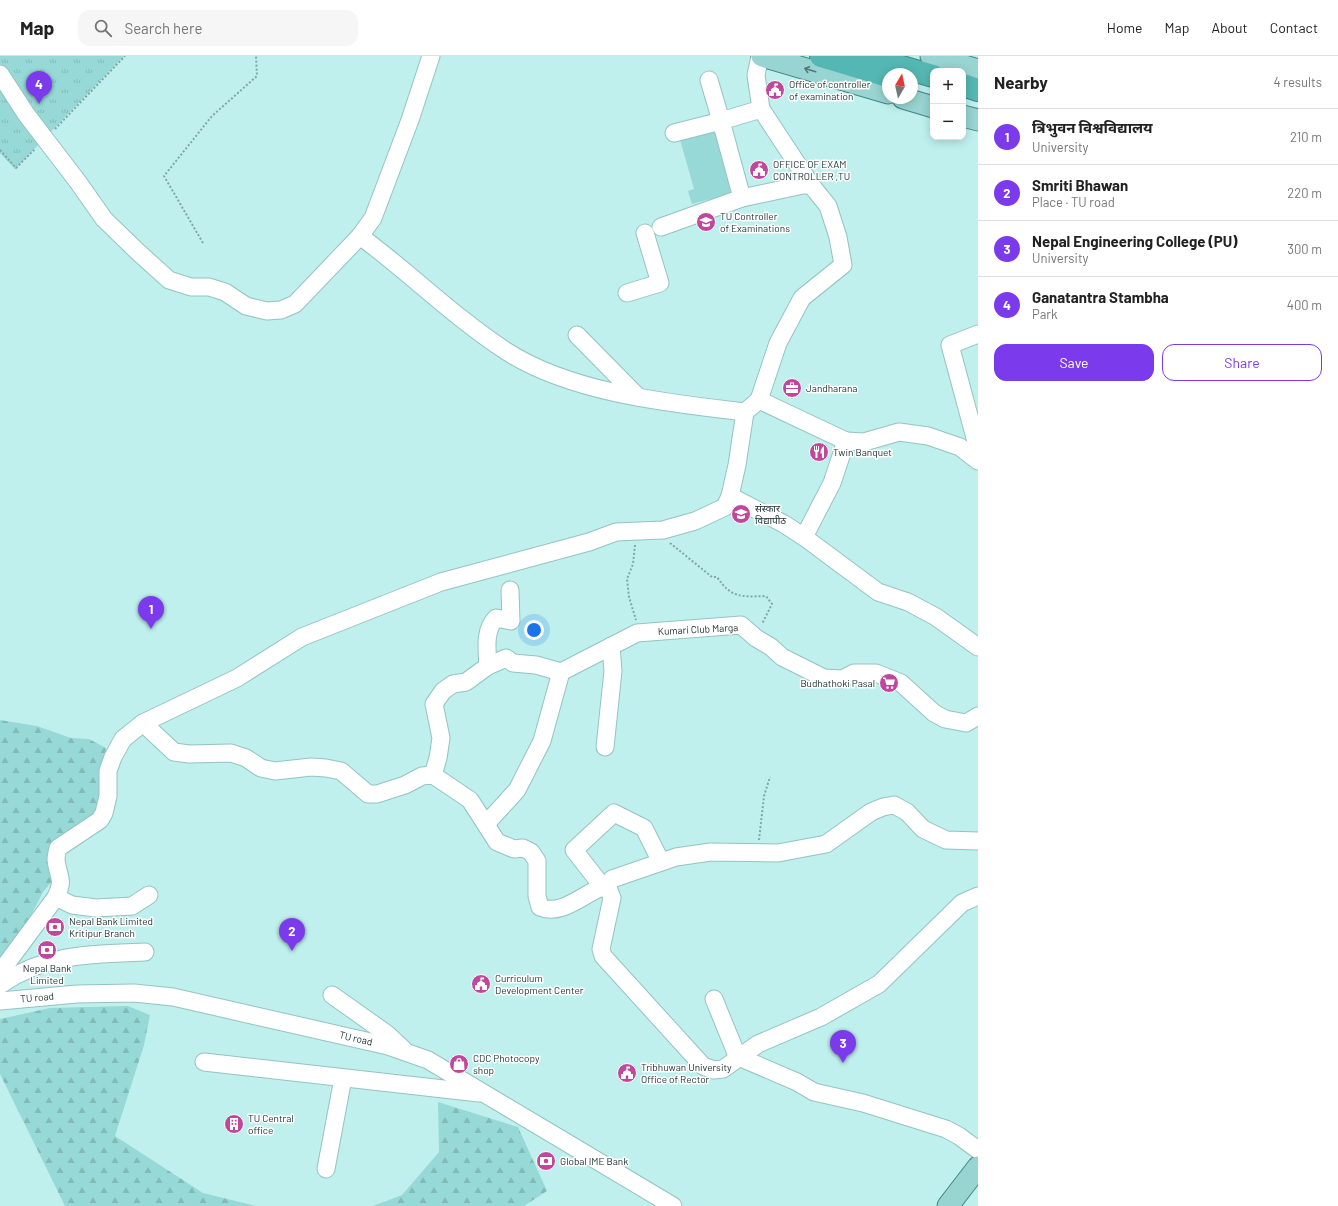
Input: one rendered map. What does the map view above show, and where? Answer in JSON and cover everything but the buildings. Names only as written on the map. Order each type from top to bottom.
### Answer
[{"type":"highway","points":[[821,56],[882,74]]},
{"type":"highway","points":[[866,56],[930,75]]},
{"type":"highway","points":[[918,85],[930,88]]},
{"type":"highway","points":[[966,86],[978,90]]},
{"type":"highway","points":[[966,99],[978,102]]},
{"type":"main road","points":[[761,56],[882,92]]},
{"type":"main road","points":[[931,56],[978,70]]},
{"type":"main road","points":[[918,102],[930,106]]},
{"type":"main road","points":[[966,117],[978,120]]},
{"type":"main road","points":[[948,1206],[978,1167]]},
{"type":"street","points":[[0,74],[26,114],[104,219],[169,280],[191,287],[209,287],[225,292],[246,306],[267,311],[281,310],[295,304],[360,236],[373,218],[431,56]]},
{"type":"street","points":[[0,981],[6,963],[56,897],[60,888],[61,876],[56,860],[58,848],[100,820],[106,807],[108,796],[108,771],[113,756],[123,739],[143,723],[237,678],[302,638],[441,582],[589,542],[616,532],[663,530],[696,521],[725,507],[730,496],[745,412],[759,400],[778,343],[802,298],[844,265],[836,230],[828,206],[811,185],[761,109],[756,75],[761,56]]},
{"type":"street","points":[[709,80],[742,198]]},
{"type":"street","points":[[674,133],[761,109]]},
{"type":"street","points":[[661,227],[742,198],[803,185],[811,185]]},
{"type":"street","points":[[627,293],[660,283],[645,233]]},
{"type":"street","points":[[360,236],[464,321],[506,351],[543,370],[588,386],[638,397],[668,403],[745,412]]},
{"type":"street","points":[[978,334],[950,345],[959,385],[978,449]]},
{"type":"street","points":[[577,335],[638,397]]},
{"type":"street","points":[[759,400],[846,441],[864,442],[899,432],[928,436],[960,447],[978,460]]},
{"type":"street","points":[[804,537],[832,483],[846,441]]},
{"type":"street","points":[[730,496],[784,524],[878,592],[908,602],[931,614],[978,647]]},
{"type":"street","points":[[488,666],[487,645],[490,624],[496,618],[511,621],[510,590]]},
{"type":"street","name":"Kumari Club Marga","points":[[561,672],[639,633],[741,624],[756,638],[792,664],[824,678],[842,679],[854,673],[876,673],[901,683],[934,713],[946,719],[966,723],[978,716]]},
{"type":"street","points":[[605,747],[614,672],[612,646]]},
{"type":"street","points":[[434,775],[441,738],[434,704],[443,691],[453,684],[466,682],[488,666],[506,658],[513,663],[536,665],[561,672],[542,741],[517,790],[486,824]]},
{"type":"street","points":[[143,723],[174,752],[189,754],[231,753],[246,758],[261,768],[275,771],[311,767],[341,771],[368,794],[377,794],[405,785],[422,776],[434,775],[470,800],[497,842],[514,848],[522,848],[531,852],[537,861],[537,896],[540,907],[548,911],[562,907],[604,885],[612,878],[660,862],[711,852],[778,853],[826,844],[871,812],[883,807],[894,805],[907,812],[922,829],[946,840],[978,841]]},
{"type":"street","points":[[660,862],[644,828],[614,813],[574,850],[604,885],[612,898],[601,949],[603,956],[704,1066],[714,1070],[723,1069],[741,1058],[758,1044],[821,1017],[879,984],[962,903],[978,896]]},
{"type":"street","points":[[56,897],[72,905],[96,908],[132,906],[149,895]]},
{"type":"street","points":[[0,985],[27,970],[59,958],[145,952]]},
{"type":"street","name":"TU road","points":[[0,1000],[77,994],[134,993],[173,997],[388,1046],[428,1060],[673,1206]]},
{"type":"street","points":[[332,995],[387,1034],[406,1052]]},
{"type":"street","points":[[714,999],[736,1053],[741,1058],[754,1063],[762,1069],[779,1074],[814,1092],[862,1104],[946,1130],[959,1136],[978,1150]]},
{"type":"street","points":[[204,1062],[483,1094]]},
{"type":"street","points":[[326,1169],[343,1078]]},
{"type":"path","points":[[0,150],[16,168],[46,139],[125,56]]},
{"type":"path","points":[[202,243],[164,176],[212,116],[257,76],[256,56]]},
{"type":"path","points":[[663,530],[664,538],[712,577],[717,577],[726,590],[737,595],[766,596],[772,604],[756,638]]},
{"type":"path","points":[[636,532],[633,564],[627,579],[629,597],[639,633]]},
{"type":"path","points":[[757,853],[764,796],[770,777]]},
{"type":"green space","points":[[0,56],[124,56],[15,169],[0,153]]},
{"type":"green space","points":[[712,125],[736,192],[692,204],[688,191],[694,189],[679,136]]},
{"type":"green space","points":[[0,720],[37,726],[71,738],[89,739],[106,748],[102,808],[75,831],[53,880],[43,892],[0,975]]},
{"type":"green space","points":[[128,1006],[150,1015],[144,1045],[115,1136],[203,1193],[256,1206],[65,1206],[0,1074],[0,1019],[50,1008]]},
{"type":"green space","points":[[438,1102],[518,1127],[547,1191],[524,1206],[373,1206],[402,1195],[439,1152]]},
{"type":"place","name":"Office of controller of examination","points":[[775,90]]},
{"type":"place","name":"Ganatantra Stambha","points":[[39,104]]},
{"type":"place","name":"OFFICE OF EXAM CONTROLLER ,TU","points":[[759,170]]},
{"type":"place","name":"TU Controller of Examinations","points":[[706,222]]},
{"type":"place","name":"Jandharana","points":[[792,388]]},
{"type":"place","name":"Twin Banquet","points":[[819,452]]},
{"type":"place","name":"संस्कार विद्यापीठ","points":[[741,514]]},
{"type":"place","name":"त्रिभुवन विश्वविद्यालय","points":[[151,629]]},
{"type":"place","name":"Budhathoki Pasal","points":[[889,683]]},
{"type":"place","name":"Nepal Bank Limited Kritipur Branch","points":[[55,927]]},
{"type":"place","name":"Nepal Bank Limited","points":[[47,950]]},
{"type":"place","name":"Smriti Bhawan","points":[[292,951]]},
{"type":"place","name":"Curriculum Development Center","points":[[481,984]]},
{"type":"place","name":"Nepal Engineering College (PU)","points":[[843,1063]]},
{"type":"place","name":"CDC Photocopy shop","points":[[459,1064]]},
{"type":"place","name":"Tribhuwan University Office of Rector","points":[[627,1073]]},
{"type":"place","name":"TU Central office","points":[[234,1124]]},
{"type":"place","name":"Global IME Bank","points":[[546,1161]]}]
